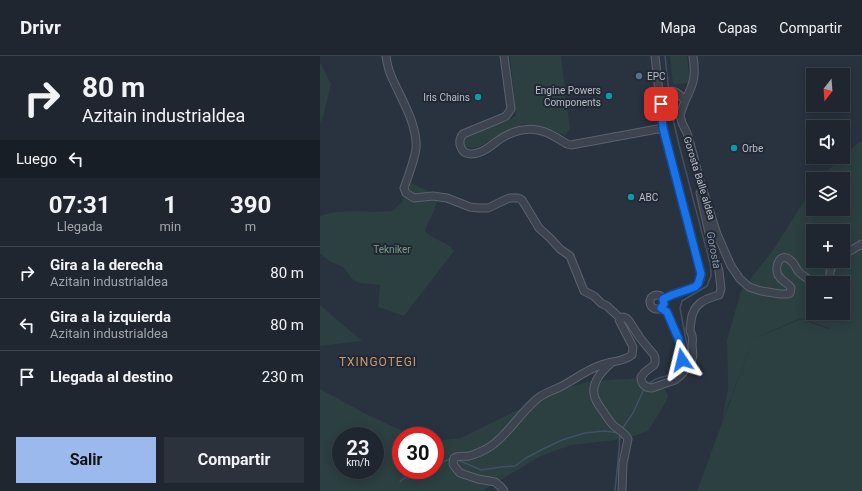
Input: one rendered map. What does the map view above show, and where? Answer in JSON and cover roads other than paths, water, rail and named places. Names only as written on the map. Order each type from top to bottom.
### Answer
[{"type":"street","points":[[386,56],[393,80],[412,120],[415,137],[416,151],[404,188],[406,193],[414,198],[433,196],[447,198],[479,208],[488,208],[509,198],[518,198],[522,200],[538,228],[560,249],[570,256],[584,291],[594,296],[620,318],[620,323],[633,347],[632,355],[628,358],[590,369],[561,387],[540,397],[527,408],[497,442],[491,446],[468,456],[458,456],[454,458],[453,464],[460,472],[478,479],[495,482],[504,491]]},
{"type":"street","points":[[504,56],[511,109],[506,116],[463,134],[460,140],[461,148],[468,154],[480,152],[505,136],[521,130],[540,130],[571,145],[663,128]]},
{"type":"street","points":[[655,56],[663,128],[701,274],[698,284],[695,287],[663,299]]},
{"type":"street","name":"Gorosta Balle aldea","points":[[693,56],[695,72],[694,80],[680,115],[687,133],[700,181],[717,234],[731,266],[740,279],[749,287],[761,291],[790,293],[792,288],[781,280],[777,272],[776,267],[780,259],[784,258],[790,260],[800,273],[806,277]]},
{"type":"street","points":[[672,91],[679,93],[685,101]]},
{"type":"street","points":[[686,362],[692,360],[693,353],[690,330],[692,315],[697,305],[710,297],[719,294],[721,290],[719,271],[699,190],[700,181]]},
{"type":"street","points":[[850,251],[862,244]]},
{"type":"street","points":[[663,299],[659,296],[655,296],[650,302],[654,308],[661,308],[667,312],[682,352],[681,358],[686,362]]},
{"type":"street","points":[[661,308],[664,304],[663,299]]},
{"type":"street","points":[[620,318],[623,316],[626,318],[656,358],[654,366],[645,372],[641,377],[642,383],[646,387],[652,388],[675,380],[682,374],[686,362]]},
{"type":"street","points":[[612,362],[600,374],[595,384],[594,392],[597,403],[609,420],[628,439],[624,463],[622,491]]},
{"type":"waterway","name":"Gorosta","points":[[665,56],[674,123],[711,267],[711,276],[707,286],[682,301],[680,308],[688,350],[685,359]]},
{"type":"waterway","name":"Gorosta","points":[[648,385],[656,379],[676,372],[684,363]]},
{"type":"waterway","name":"Gorosta","points":[[622,429],[633,413],[644,389]]},
{"type":"waterway","points":[[458,460],[481,470],[515,466],[526,458],[562,440],[585,433],[604,431],[620,433],[615,491]]},
{"type":"waterway","points":[[444,461],[450,459]]},
{"type":"waterway","points":[[400,482],[403,479]]},
{"type":"place","name":"EPC","points":[[639,76]]},
{"type":"place","name":"Engine Powers Components","points":[[609,96]]},
{"type":"place","name":"Iris Chains","points":[[478,97]]},
{"type":"place","name":"Orbe","points":[[734,148]]},
{"type":"place","name":"ABC","points":[[631,197]]},
{"type":"district","name":"TXINGOTEGI","points":[[378,362]]},
{"type":"park label","name":"Tekniker","points":[[392,249]]}]
